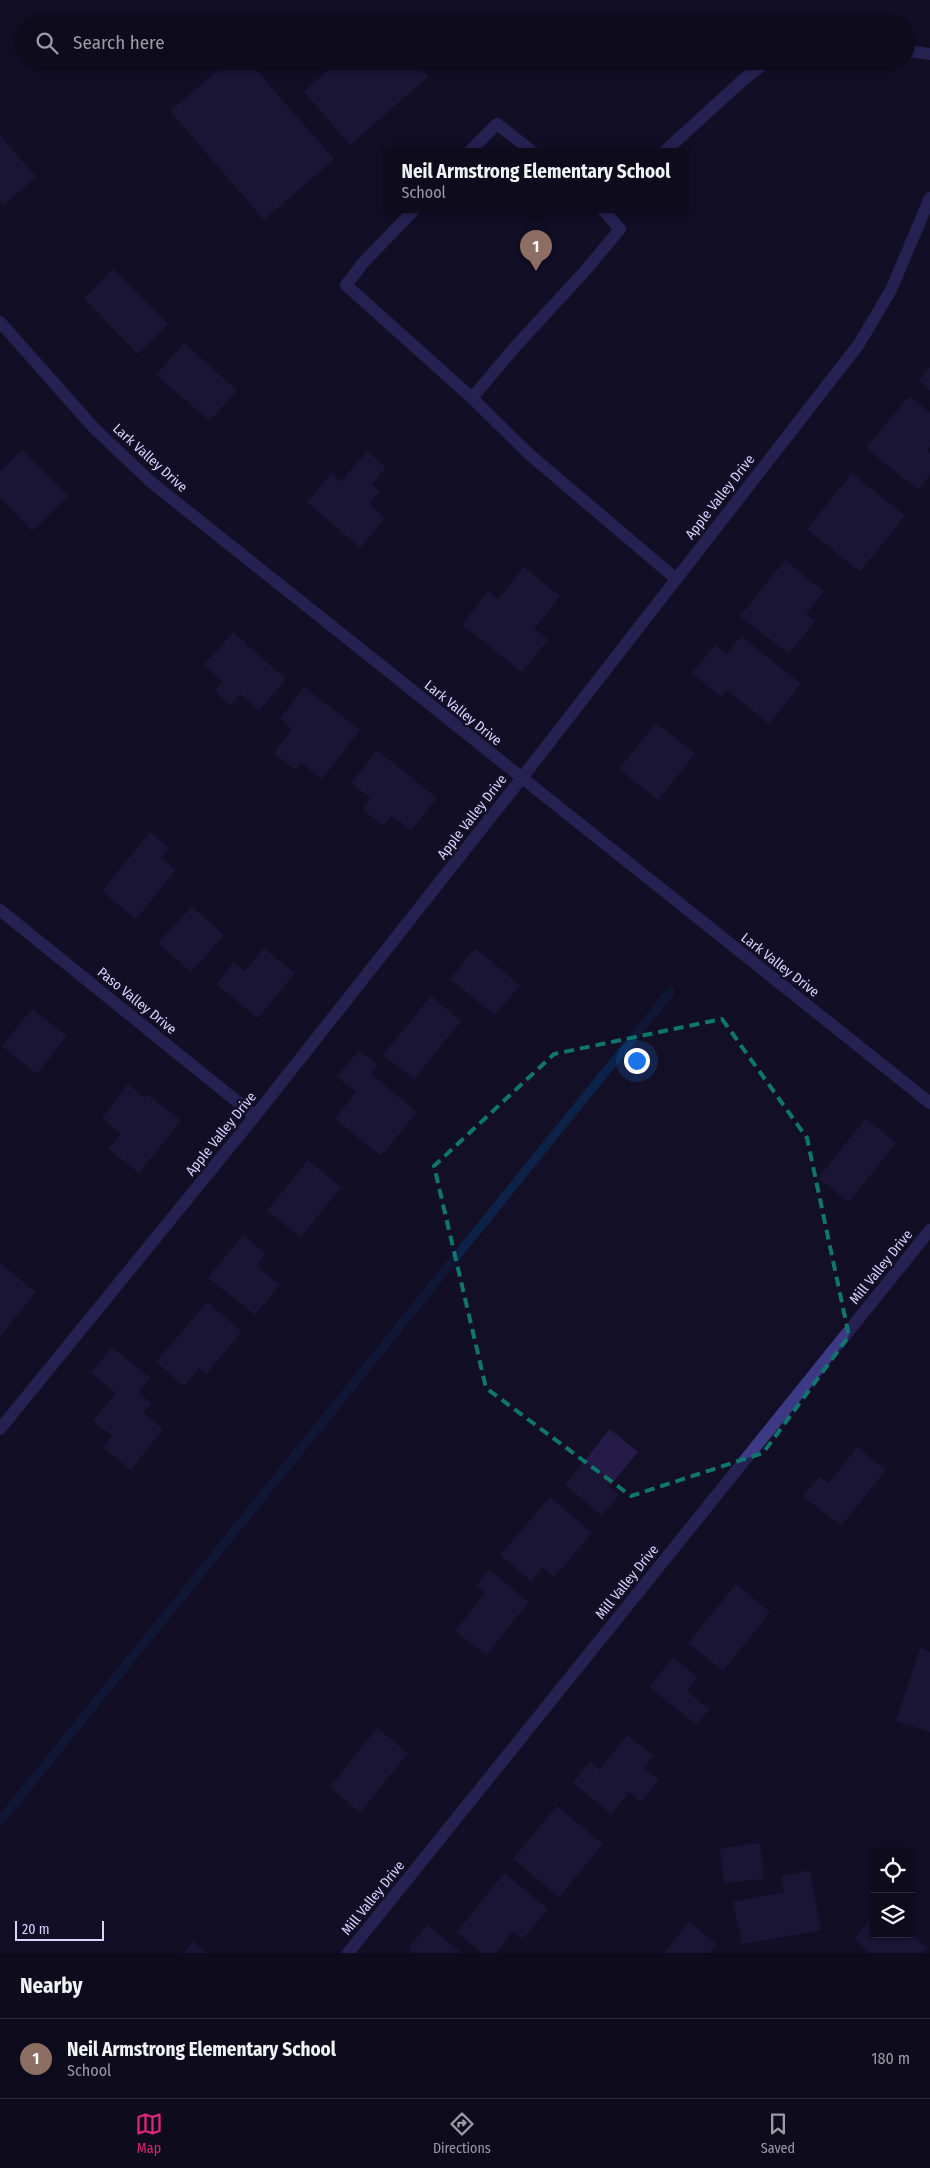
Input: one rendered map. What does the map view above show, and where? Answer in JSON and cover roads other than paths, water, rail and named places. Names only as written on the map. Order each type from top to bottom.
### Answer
[{"type":"street","points":[[915,52],[930,54]]},
{"type":"street","points":[[668,148],[756,70]]},
{"type":"street","points":[[473,148],[497,124],[528,148]]},
{"type":"street","name":"Apple Valley Drive","points":[[0,1429],[255,1116],[521,779],[675,578],[859,344],[891,290],[930,198]]},
{"type":"street","points":[[411,213],[363,263],[346,285],[472,398],[529,454],[675,578]]},
{"type":"street","points":[[472,398],[515,346],[585,271],[620,229],[605,213]]},
{"type":"street","name":"Lark Valley Drive","points":[[0,322],[94,428],[151,482],[521,779],[930,1103]]},
{"type":"street","name":"Paso Valley Drive","points":[[0,910],[255,1116]]},
{"type":"street","name":"Mill Valley Drive","points":[[348,1953],[930,1230]]},
{"type":"waterway","points":[[0,1821],[670,992]]},
{"type":"place","name":"Neil Armstrong Elementary School","points":[[536,271]]}]
